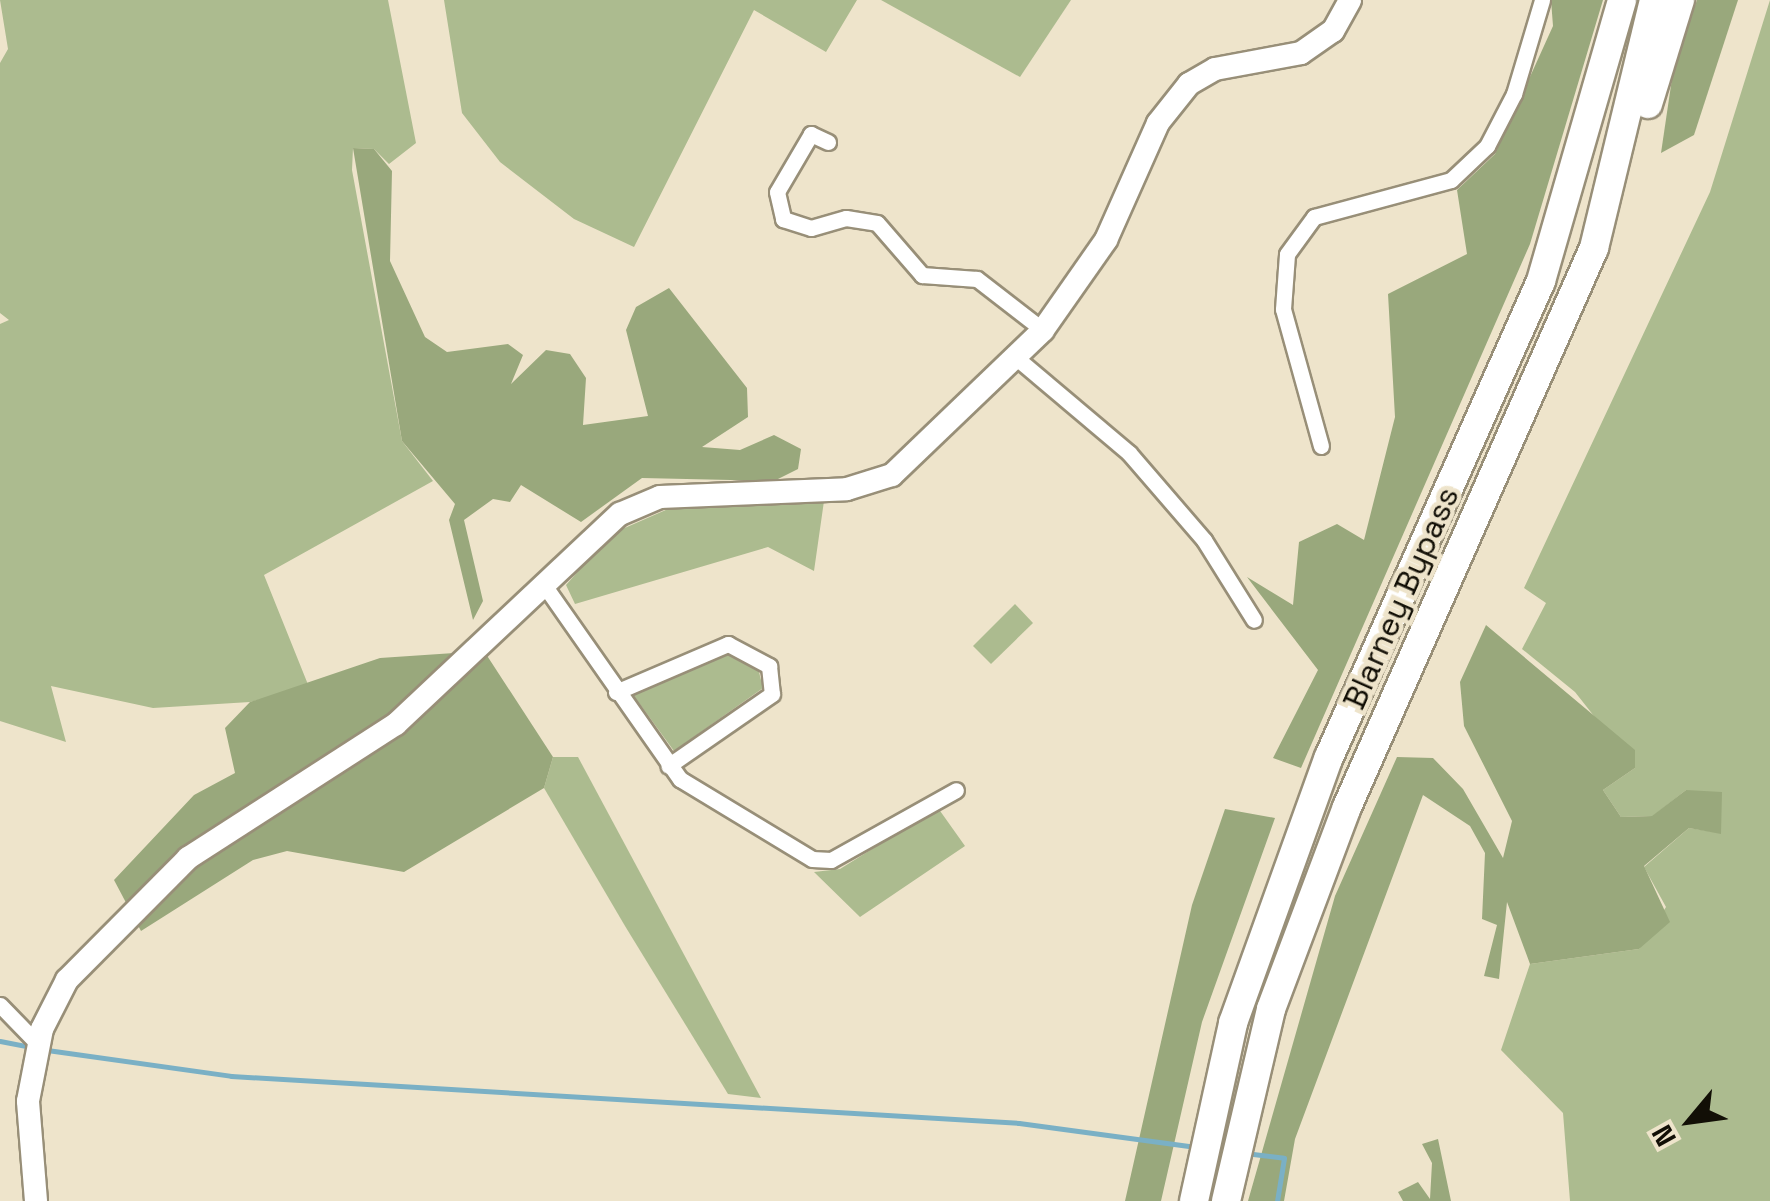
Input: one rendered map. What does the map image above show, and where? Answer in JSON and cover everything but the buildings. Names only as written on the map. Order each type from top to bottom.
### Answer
[{"type":"highway","name":"Blarney Bypass","points":[[1194,1201],[1233,1022],[1329,757],[1541,281],[1622,0]]},
{"type":"highway","points":[[1616,167],[1654,0]]},
{"type":"highway","points":[[1616,167],[1641,124],[1680,0]]},
{"type":"highway","name":"Blarney Bypass","points":[[1226,1201],[1271,1009],[1369,756],[1540,386],[1616,167]]},
{"type":"street","points":[[36,1201],[28,1130],[36,1049],[67,980],[188,858],[371,743],[620,514],[660,497],[847,489],[892,476],[1018,360],[1043,330],[1106,240],[1158,123],[1188,84],[1215,69],[1301,53],[1333,31],[1350,0]]},
{"type":"street","points":[[1321,446],[1284,309],[1287,254],[1314,217],[1451,180],[1487,146],[1514,94],[1542,0]]},
{"type":"street","points":[[828,142],[811,134],[777,192],[782,219],[811,228],[878,223],[922,275],[977,279],[1043,330]]},
{"type":"street","points":[[1018,360],[1135,460],[1204,540],[1254,620]]},
{"type":"street","points":[[542,582],[668,766],[822,860],[956,790]]},
{"type":"street","points":[[616,692],[728,644],[768,666],[772,694],[668,766]]},
{"type":"street","points":[[0,1005],[36,1049]]},
{"type":"green space","points":[[0,0],[388,0],[416,143],[389,164],[374,149],[353,148],[352,170],[402,441],[433,481],[264,575],[309,687],[250,702],[153,708],[51,686],[66,742],[0,721],[0,324],[9,320],[0,313],[0,63],[8,49]]},
{"type":"green space","points":[[444,0],[857,0],[826,52],[754,10],[634,247],[574,219],[500,162],[462,113]]},
{"type":"green space","points":[[881,0],[1071,0],[1020,77]]},
{"type":"green space","points":[[1551,0],[1603,0],[1530,244],[1301,768],[1273,758],[1318,670],[1247,577],[1293,605],[1299,542],[1337,524],[1364,540],[1395,417],[1388,294],[1467,254],[1457,190],[1495,154],[1553,26]]},
{"type":"green space","points":[[1697,0],[1738,0],[1694,135],[1661,153],[1674,65]]},
{"type":"green space","points":[[1770,0],[1770,1201],[1570,1201],[1563,1113],[1501,1050],[1530,964],[1639,949],[1666,907],[1644,867],[1689,828],[1721,833],[1686,790],[1653,816],[1621,817],[1603,790],[1635,768],[1575,692],[1522,649],[1546,603],[1524,588],[1710,192]]},
{"type":"green space","points":[[353,148],[374,149],[392,171],[390,261],[425,337],[447,352],[508,344],[523,355],[511,384],[546,350],[570,354],[586,378],[583,425],[648,416],[626,330],[636,307],[669,288],[747,388],[748,417],[702,447],[740,450],[774,435],[801,449],[798,469],[774,481],[642,478],[581,522],[521,485],[510,502],[493,499],[464,520],[483,601],[473,620],[449,520],[455,504],[402,441]]},
{"type":"green space","points":[[824,501],[814,571],[768,547],[575,604],[566,585],[611,534],[668,509]]},
{"type":"green space","points":[[1015,604],[1033,623],[991,664],[973,646]]},
{"type":"green space","points":[[1486,625],[1635,750],[1635,768],[1603,790],[1621,817],[1652,816],[1686,790],[1722,792],[1721,834],[1689,828],[1644,866],[1670,922],[1639,949],[1530,964],[1507,902],[1499,979],[1484,976],[1497,925],[1482,919],[1485,853],[1470,826],[1423,795],[1295,1139],[1284,1201],[1248,1201],[1335,896],[1397,757],[1433,758],[1463,789],[1503,858],[1512,821],[1464,726],[1460,682]]},
{"type":"green space","points":[[484,651],[553,757],[544,788],[404,872],[287,851],[253,860],[141,931],[114,880],[194,795],[235,773],[225,728],[250,702],[380,658]]},
{"type":"green space","points":[[730,652],[758,668],[763,688],[674,751],[631,692]]},
{"type":"green space","points":[[553,757],[578,757],[761,1098],[728,1094],[625,926],[544,788]]},
{"type":"green space","points":[[938,808],[965,846],[860,917],[814,872],[840,869]]},
{"type":"green space","points":[[1225,809],[1275,818],[1202,1022],[1161,1201],[1125,1201],[1192,905]]},
{"type":"green space","points":[[1438,1139],[1451,1201],[1403,1201],[1398,1192],[1418,1182],[1430,1199],[1432,1163],[1422,1144]]},
{"type":"waterway","points":[[0,1041],[31,1047]]},
{"type":"waterway","points":[[47,1050],[231,1076],[1019,1123],[1190,1146]]},
{"type":"waterway","points":[[1253,1154],[1284,1158],[1277,1201]]}]
